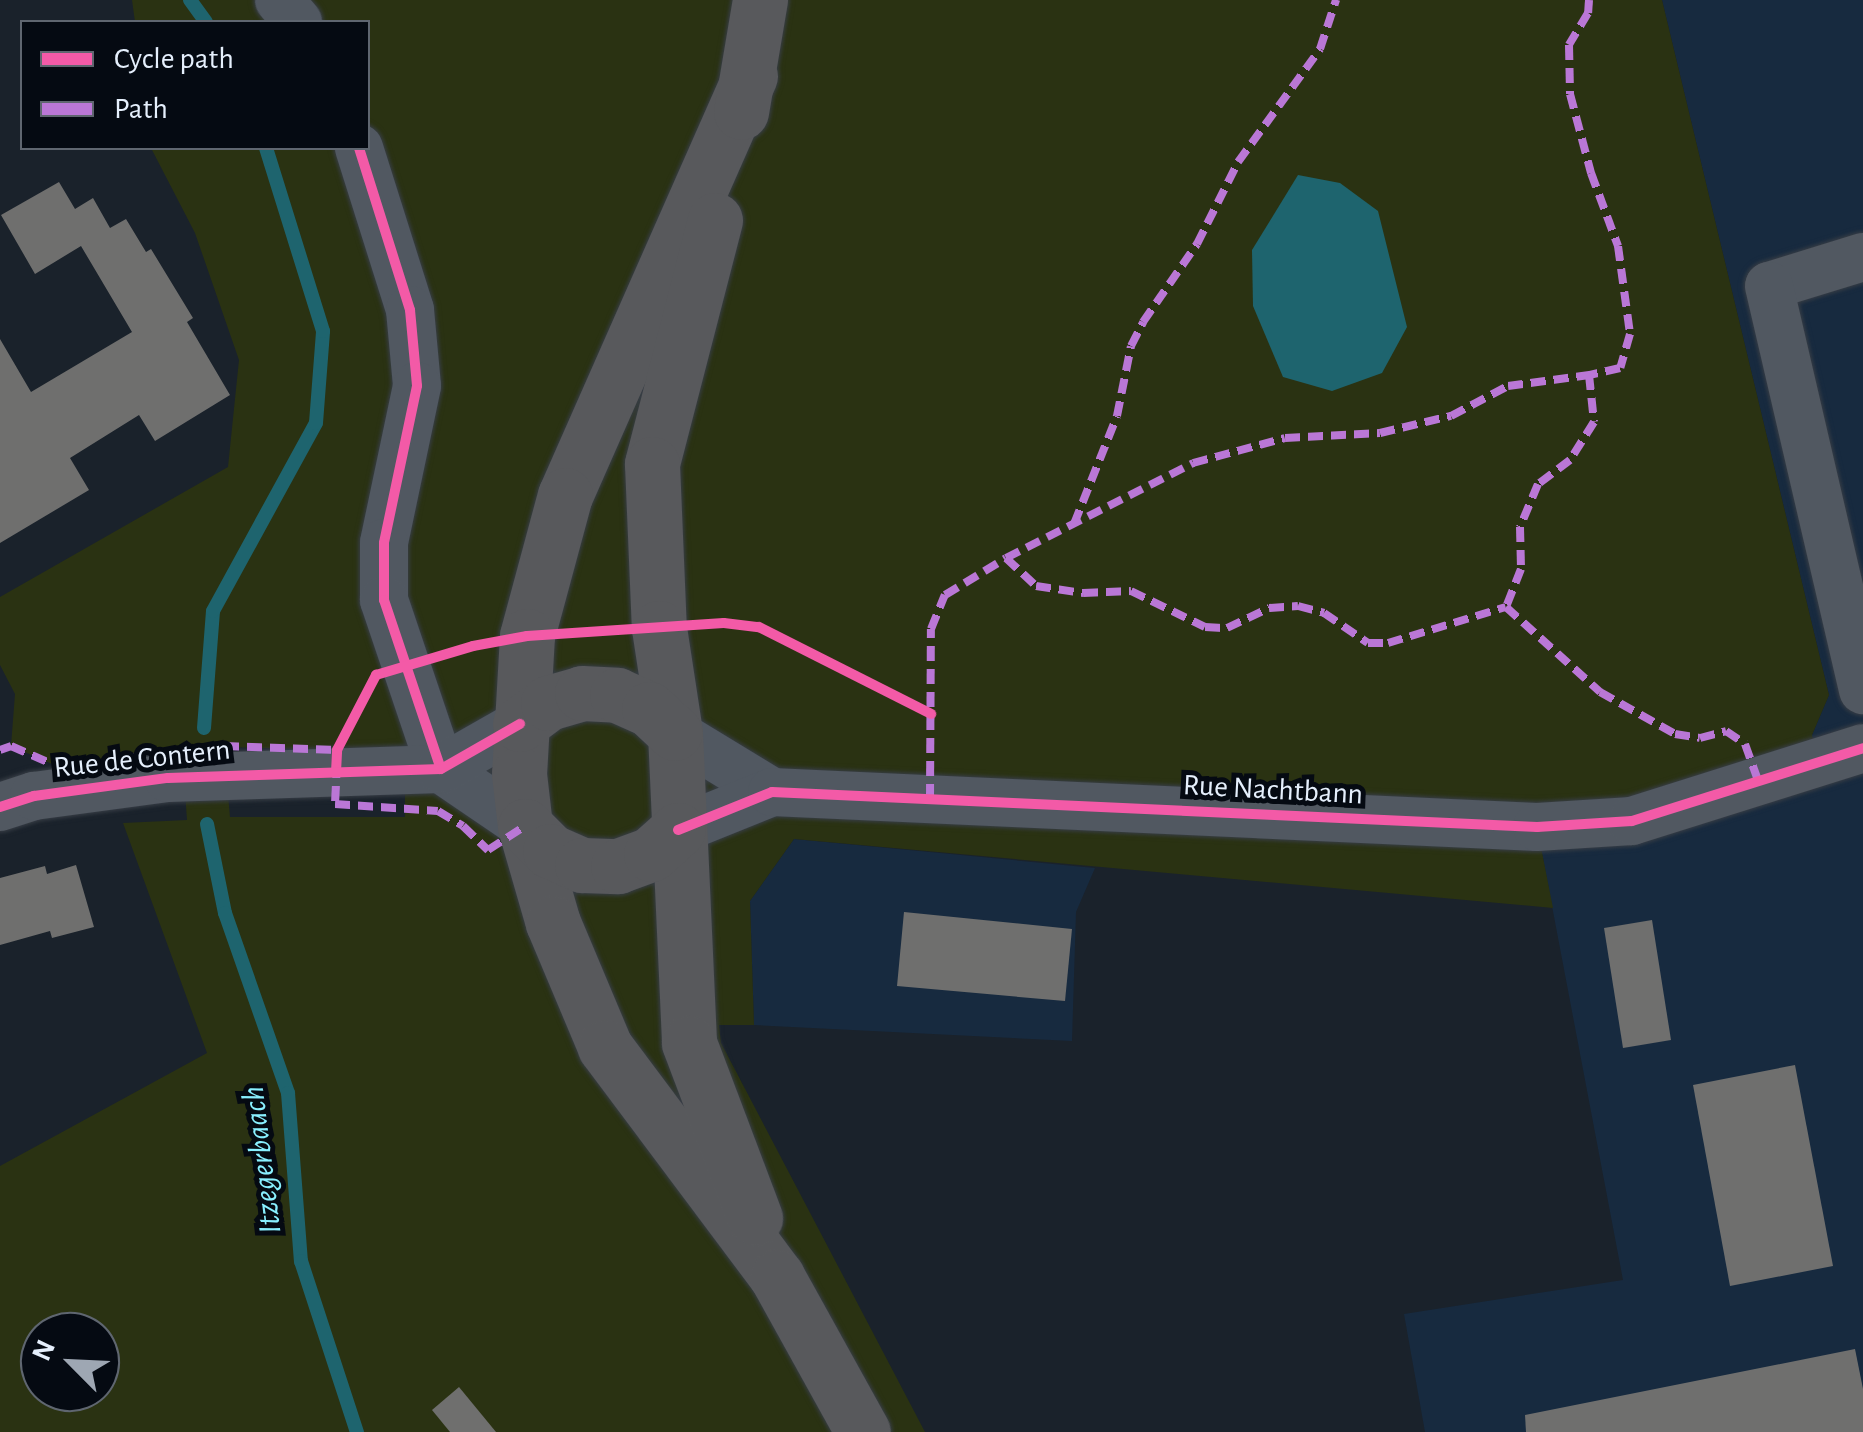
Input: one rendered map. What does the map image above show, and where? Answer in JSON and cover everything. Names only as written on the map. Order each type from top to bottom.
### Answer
[{"type":"main road","points":[[760,0],[750,76],[652,464],[659,628],[675,733],[690,1043],[776,1277]]},
{"type":"main road","points":[[750,76],[566,495],[527,636],[519,774],[525,826],[553,923],[605,1047],[776,1277],[863,1432]]},
{"type":"main road","points":[[520,724],[548,703],[582,693],[617,695],[649,709],[675,733]]},
{"type":"main road","points":[[525,826],[550,852],[582,866],[618,866],[651,854],[678,830]]},
{"type":"street","points":[[279,0],[296,20]]},
{"type":"street","points":[[360,150],[410,310],[417,386],[384,543],[384,600],[441,768],[525,826]]},
{"type":"street","points":[[1863,257],[1769,286],[1863,690]]},
{"type":"street","name":"Rue de Contern","points":[[0,807],[34,796],[168,778],[441,768],[520,724]]},
{"type":"street","name":"Rue Nachtbann","points":[[675,733],[772,792]]},
{"type":"street","name":"Rue Nachtbann","points":[[678,830],[772,792],[1537,827],[1632,821],[1863,748]]},
{"type":"shaded area","points":[[1662,0],[1863,0],[1863,1432],[1425,1432],[1404,1314],[1623,1280],[1537,827],[1812,735],[1829,695]]},
{"type":"shaded area","points":[[1298,175],[1340,183],[1378,211],[1407,327],[1382,373],[1332,391],[1283,377],[1253,306],[1252,250]]},
{"type":"shaded area","points":[[794,839],[1095,868],[1076,912],[1072,1041],[754,1025],[750,901]]},
{"type":"green space","points":[[132,0],[1662,0],[1829,695],[1812,735],[1818,762],[1537,827],[1553,908],[794,839],[750,901],[754,1025],[719,1025],[721,1043],[925,1432],[0,1432],[0,1166],[207,1053],[123,823],[187,820],[182,750],[59,767],[11,746],[15,694],[0,665],[0,597],[228,467],[239,360],[195,233],[152,150],[370,150],[370,20],[135,20]],"holes":[[[224,747],[336,750],[405,770],[405,817],[230,817]]]},
{"type":"building","points":[[59,182],[75,209],[93,198],[110,228],[126,219],[146,252],[151,249],[193,318],[187,322],[230,395],[155,441],[139,415],[70,458],[89,490],[0,543],[0,339],[31,392],[132,332],[81,246],[35,274],[1,215]]},
{"type":"building","points":[[76,865],[94,927],[52,938],[50,931],[0,945],[0,878],[45,866],[47,874]]},
{"type":"building","points":[[904,912],[1072,929],[1065,1001],[897,986]]},
{"type":"building","points":[[1652,920],[1671,1040],[1623,1048],[1604,928]]},
{"type":"building","points":[[1795,1065],[1833,1266],[1730,1286],[1693,1085]]},
{"type":"building","points":[[1855,1349],[1863,1389],[1863,1432],[1526,1432],[1525,1415]]},
{"type":"building","points":[[459,1387],[496,1432],[450,1432],[432,1410]]},
{"type":"waterway","name":"Itzegerbaach","points":[[190,0],[205,20]]},
{"type":"waterway","name":"Itzegerbaach","points":[[204,728],[213,611],[316,423],[323,331],[267,150]]},
{"type":"waterway","name":"Itzegerbaach","points":[[207,824],[225,913],[288,1093],[301,1261],[357,1432]]},
{"type":"marked path","points":[[1074,524],[1117,416],[1131,346],[1197,244],[1238,162],[1320,49],[1336,0]]},
{"type":"marked path","points":[[1589,0],[1588,13],[1569,45],[1570,94],[1591,173],[1618,246],[1630,334],[1620,368],[1589,375],[1594,422],[1570,460],[1538,484],[1520,527],[1521,569],[1506,607],[1600,692],[1675,734],[1700,738],[1726,731],[1745,744],[1759,783]]},
{"type":"marked path","points":[[930,799],[931,629],[945,595],[1006,558],[1193,463],[1285,438],[1380,433],[1451,416],[1508,386],[1589,375]]},
{"type":"marked path","points":[[1006,558],[1036,586],[1083,593],[1131,591],[1205,627],[1227,628],[1269,608],[1298,606],[1324,613],[1368,643],[1388,643],[1506,607]]},
{"type":"marked path","points":[[0,750],[11,746],[59,767],[224,746],[337,750]]},
{"type":"marked path","points":[[337,763],[335,804],[438,811],[463,826],[488,850],[525,826]]},
{"type":"cycle path","points":[[360,150],[410,310],[417,386],[384,543],[384,600],[441,769]]},
{"type":"cycle path","points":[[336,772],[337,750],[376,675],[473,646],[527,636],[724,623],[759,627],[931,714]]},
{"type":"cycle path","points":[[0,807],[34,796],[168,778],[441,769],[520,724]]},
{"type":"cycle path","points":[[678,830],[772,792],[1537,827],[1632,821],[1863,748]]}]
